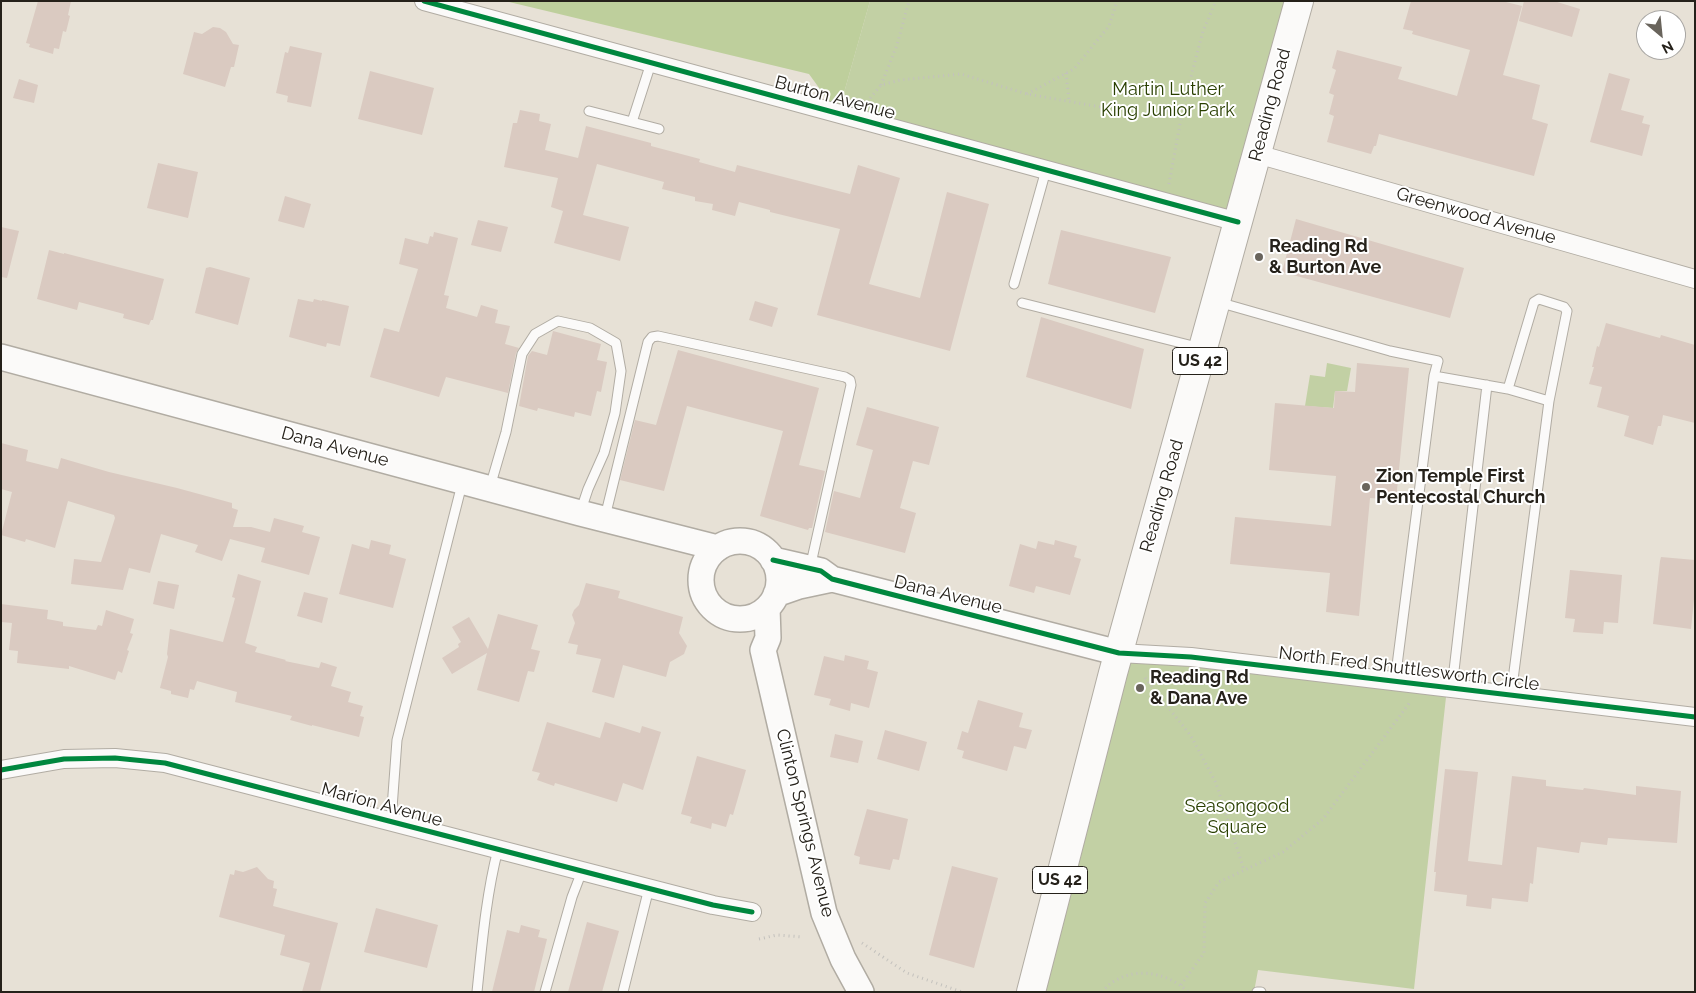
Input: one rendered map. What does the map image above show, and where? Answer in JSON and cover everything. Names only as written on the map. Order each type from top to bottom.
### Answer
[{"type":"main road","name":"Reading Road","points":[[1032,992],[1119,653],[1298,1]]},
{"type":"street","name":"Burton Avenue","points":[[424,1],[1238,222]]},
{"type":"street","name":"Greenwood Avenue","points":[[1257,154],[1695,279]]},
{"type":"street","name":"Dana Avenue","points":[[1,357],[580,513],[718,548]]},
{"type":"street","points":[[669,536],[681,556],[701,578]]},
{"type":"street","points":[[742,541],[754,544],[765,551],[773,560],[777,571],[778,583],[771,601],[752,617],[736,619],[724,616],[714,610],[706,601],[702,590],[703,566],[709,556],[718,548],[729,543],[742,541]]},
{"type":"street","name":"Dana Avenue","points":[[773,560],[1119,653]]},
{"type":"street","name":"Dana Avenue","points":[[771,601],[821,574]]},
{"type":"street","name":"Clinton Springs Avenue","points":[[771,601],[768,638],[763,650],[824,913],[843,959],[861,992]]},
{"type":"street","points":[[736,619],[751,640],[763,650]]},
{"type":"street","name":"North Fred Shuttlesworth Circle","points":[[1119,653],[1191,658],[1695,717]]},
{"type":"street","name":"Marion Avenue","points":[[1,770],[64,759],[114,758],[165,763],[713,905],[752,912]]},
{"type":"lane","points":[[632,122],[651,63]]},
{"type":"lane","points":[[589,111],[659,129]]},
{"type":"lane","points":[[1014,284],[1046,170]]},
{"type":"lane","points":[[1508,389],[1534,302],[1539,299],[1564,307],[1567,311],[1549,401],[1511,695]]},
{"type":"lane","points":[[1216,302],[1390,351],[1438,361],[1434,376],[1395,681]]},
{"type":"lane","points":[[1022,303],[1204,348]]},
{"type":"lane","points":[[489,488],[506,432],[522,354],[535,334],[558,321],[590,328],[616,343],[621,371],[615,413],[604,453],[580,513]]},
{"type":"lane","points":[[604,519],[648,342],[652,337],[658,336],[845,377],[850,380],[851,385],[821,574]]},
{"type":"lane","points":[[1434,376],[1508,389],[1549,401]]},
{"type":"lane","points":[[1452,688],[1487,385]]},
{"type":"lane","points":[[391,822],[397,740],[463,481]]},
{"type":"lane","points":[[477,992],[485,916],[498,849]]},
{"type":"lane","points":[[545,992],[572,897],[582,871]]},
{"type":"lane","points":[[623,992],[649,888]]},
{"type":"path","points":[[853,118],[881,84],[898,45],[909,1]]},
{"type":"path","points":[[1027,94],[1074,69],[1109,26],[1117,1]]},
{"type":"path","points":[[1166,202],[1183,107],[1203,31],[1216,1]]},
{"type":"path","points":[[1066,73],[1069,101]]},
{"type":"path","points":[[881,84],[900,80],[961,74],[1027,94],[1152,116],[1183,107]]},
{"type":"path","points":[[1145,678],[1191,736],[1216,783],[1244,870]]},
{"type":"path","points":[[1181,985],[1204,953],[1205,903],[1219,882],[1283,852],[1323,819],[1364,761],[1423,685]]},
{"type":"path","points":[[759,939],[777,936],[803,937]]},
{"type":"path","points":[[856,938],[907,973],[962,992]]},
{"type":"path","points":[[1102,992],[1123,977],[1143,972],[1163,975],[1181,985],[1188,992]]},
{"type":"green space","points":[[505,1],[870,1],[838,114],[809,74]]},
{"type":"green space","name":"Martin Luther King Junior Park","points":[[870,1],[1299,1],[1238,222],[838,114]]},
{"type":"green space","points":[[1327,363],[1351,368],[1347,391],[1335,391],[1333,408],[1305,406],[1310,375],[1325,377]]},
{"type":"green space","name":"Seasongood Square","points":[[1119,653],[1447,688],[1414,989],[1258,970],[1254,992],[1031,992]]},
{"type":"building","points":[[38,1],[71,1],[66,32],[63,31],[59,49],[54,48],[53,54],[29,47],[30,44],[26,43]]},
{"type":"building","points":[[1411,1],[1502,1],[1522,6],[1503,75],[1540,85],[1532,119],[1548,124],[1534,176],[1379,134],[1376,146],[1374,146],[1371,154],[1327,142],[1334,116],[1329,114],[1334,95],[1329,93],[1336,70],[1332,68],[1337,50],[1402,67],[1398,79],[1457,96],[1470,50],[1412,34],[1413,31],[1403,29]]},
{"type":"building","points":[[1524,1],[1554,1],[1580,9],[1572,37],[1519,21]]},
{"type":"building","points":[[213,27],[220,28],[226,32],[233,44],[239,45],[234,67],[231,67],[225,87],[183,74],[194,32],[202,34]]},
{"type":"building","points":[[290,46],[322,53],[311,107],[287,102],[288,96],[276,93],[285,52],[288,53]]},
{"type":"building","points":[[370,71],[434,88],[422,135],[358,119]]},
{"type":"building","points":[[1609,73],[1630,79],[1621,110],[1644,116],[1642,123],[1650,125],[1642,156],[1590,142]]},
{"type":"building","points":[[19,79],[38,85],[34,103],[13,98]]},
{"type":"building","points":[[520,110],[540,114],[539,121],[551,124],[545,150],[578,158],[586,126],[651,143],[651,146],[700,159],[699,162],[735,172],[737,165],[850,194],[858,165],[900,178],[869,284],[920,298],[947,192],[989,204],[950,351],[817,315],[840,229],[770,212],[770,210],[739,202],[735,216],[712,210],[713,204],[695,201],[695,197],[662,189],[664,182],[597,164],[583,215],[629,227],[620,261],[554,243],[563,211],[551,207],[558,178],[504,167],[513,123],[517,123]]},
{"type":"building","points":[[158,163],[198,172],[188,218],[147,208]]},
{"type":"building","points":[[285,196],[311,204],[304,228],[278,221]]},
{"type":"building","points":[[1296,219],[1464,268],[1450,318],[1282,272]]},
{"type":"building","points":[[478,220],[508,227],[501,252],[471,245]]},
{"type":"building","points":[[1,227],[19,231],[7,278],[1,277]]},
{"type":"building","points":[[1061,230],[1171,257],[1155,313],[1048,284]]},
{"type":"building","points":[[434,232],[458,238],[444,295],[449,296],[446,308],[477,317],[481,305],[498,310],[495,323],[510,326],[505,344],[519,348],[516,353],[508,393],[446,377],[439,397],[370,377],[384,328],[399,332],[418,269],[399,264],[405,238],[428,244],[430,236],[433,237]]},
{"type":"building","points":[[49,250],[164,279],[153,320],[151,320],[149,325],[123,318],[124,314],[79,302],[77,310],[37,299]]},
{"type":"building","points":[[210,267],[250,278],[238,325],[195,313],[206,268]]},
{"type":"building","points":[[298,299],[313,302],[314,299],[322,300],[349,306],[340,346],[327,343],[326,347],[289,337]]},
{"type":"building","points":[[755,301],[778,308],[772,327],[749,320]]},
{"type":"building","points":[[1041,317],[1144,349],[1131,409],[1026,377]]},
{"type":"building","points":[[1606,323],[1660,338],[1661,335],[1695,345],[1695,423],[1663,415],[1661,426],[1658,426],[1653,445],[1624,436],[1629,416],[1597,407],[1602,387],[1589,384],[1597,346],[1599,347]]},
{"type":"building","points":[[553,331],[601,344],[597,360],[607,362],[601,392],[597,391],[591,416],[575,412],[574,417],[538,408],[537,411],[519,406],[528,356],[532,351],[547,355]]},
{"type":"building","points":[[678,350],[819,388],[799,465],[825,471],[812,528],[808,530],[760,516],[783,431],[687,406],[664,491],[620,480],[635,420],[656,425]]},
{"type":"building","name":"Zion Temple First Pentecostal Church","points":[[1357,363],[1409,368],[1396,500],[1370,498],[1359,616],[1326,612],[1330,573],[1230,564],[1235,517],[1331,526],[1336,476],[1269,470],[1275,403],[1334,408],[1335,391],[1355,392]]},
{"type":"building","points":[[867,407],[939,427],[929,465],[913,461],[900,508],[916,513],[905,553],[825,532],[834,491],[860,498],[873,450],[856,445]]},
{"type":"building","points":[[1,443],[28,450],[26,461],[58,469],[61,458],[232,503],[232,508],[238,510],[233,527],[251,527],[270,532],[274,518],[304,526],[302,532],[320,537],[309,575],[261,562],[265,548],[230,539],[222,561],[195,552],[198,545],[161,534],[150,573],[129,568],[123,590],[71,584],[74,559],[101,562],[115,518],[114,515],[68,501],[55,548],[26,539],[25,542],[1,535],[12,492],[1,489]]},
{"type":"building","points":[[371,540],[391,545],[389,554],[406,559],[393,608],[339,594],[352,544],[369,549]]},
{"type":"building","points":[[1055,540],[1077,546],[1074,557],[1081,559],[1070,595],[1036,586],[1034,593],[1009,586],[1020,544],[1036,549],[1038,541],[1054,545]]},
{"type":"building","points":[[1661,557],[1695,560],[1695,590],[1691,629],[1653,624]]},
{"type":"building","points":[[1570,570],[1622,575],[1618,623],[1604,622],[1603,634],[1573,632],[1575,619],[1565,618]]},
{"type":"building","points":[[238,574],[261,581],[245,643],[257,647],[255,652],[285,661],[319,668],[321,662],[337,667],[331,686],[351,692],[348,702],[363,706],[360,716],[364,717],[359,737],[290,720],[292,716],[235,702],[237,692],[197,681],[194,690],[190,689],[188,698],[171,694],[171,691],[160,688],[168,657],[170,629],[223,642],[235,598],[232,597]]},
{"type":"building","points":[[158,581],[179,585],[174,609],[153,604]]},
{"type":"building","points":[[586,583],[620,591],[618,598],[683,617],[679,633],[687,646],[684,654],[670,662],[666,677],[623,665],[614,698],[592,692],[601,659],[576,654],[578,645],[568,643],[575,623],[572,615],[579,605]]},
{"type":"building","points":[[304,592],[328,598],[322,623],[297,616]]},
{"type":"building","points":[[1,604],[48,610],[47,619],[63,622],[63,626],[96,630],[98,625],[102,626],[106,610],[134,619],[130,633],[133,634],[122,673],[118,671],[115,680],[69,666],[69,669],[17,663],[18,651],[9,650],[12,623],[1,622]]},
{"type":"building","points":[[498,614],[538,625],[531,649],[540,651],[534,672],[528,671],[519,702],[477,690],[487,653],[452,674],[442,658],[459,647],[458,644],[461,642],[452,627],[469,617],[488,649]]},
{"type":"building","points":[[845,655],[869,661],[867,669],[878,672],[869,708],[851,703],[850,711],[829,705],[831,699],[814,695],[824,656],[844,661]]},
{"type":"building","points":[[978,700],[1023,713],[1019,727],[1032,730],[1026,749],[1014,746],[1007,771],[962,758],[964,751],[957,749],[962,731],[968,733]]},
{"type":"building","points":[[547,722],[600,738],[605,722],[640,733],[642,726],[661,732],[643,790],[623,783],[617,802],[555,783],[554,786],[537,780],[540,773],[532,771]]},
{"type":"building","points":[[885,730],[927,742],[919,771],[877,759]]},
{"type":"building","points":[[835,734],[863,741],[858,763],[830,757]]},
{"type":"building","points":[[697,756],[746,770],[733,815],[730,814],[726,827],[712,823],[711,829],[690,823],[692,817],[681,814]]},
{"type":"building","points":[[1445,769],[1478,772],[1468,861],[1502,865],[1512,776],[1546,780],[1546,786],[1583,790],[1584,788],[1636,795],[1636,786],[1681,791],[1677,843],[1608,838],[1607,845],[1581,842],[1579,853],[1537,847],[1533,884],[1530,883],[1528,902],[1492,898],[1491,909],[1466,906],[1467,895],[1434,891],[1436,872],[1434,872]]},
{"type":"building","points":[[867,809],[908,819],[899,860],[893,859],[890,870],[859,864],[860,857],[854,855]]},
{"type":"building","points":[[952,866],[998,878],[974,968],[929,955]]},
{"type":"building","points":[[257,867],[268,879],[274,881],[273,888],[277,889],[273,906],[338,923],[320,992],[302,992],[310,963],[280,955],[285,935],[219,917],[230,874],[234,875],[235,870],[243,872]]},
{"type":"building","points":[[376,908],[438,925],[427,968],[364,952]]},
{"type":"building","points":[[587,922],[619,931],[602,992],[568,992]]},
{"type":"building","points":[[521,925],[540,930],[538,937],[547,939],[534,992],[492,992],[507,930],[519,933]]},
{"type":"cycle path","points":[[424,1],[1238,222]]},
{"type":"cycle path","points":[[773,560],[821,571],[832,579],[1119,653],[1191,657],[1695,717]]},
{"type":"cycle path","points":[[1,770],[64,759],[115,758],[165,763],[713,905],[752,912]]},
{"type":"place","name":"Reading Rd & Burton Ave","points":[[1259,257]]},
{"type":"place","name":"Zion Temple First Pentecostal Church","points":[[1366,487]]},
{"type":"place","name":"Reading Rd & Dana Ave","points":[[1140,688]]}]
